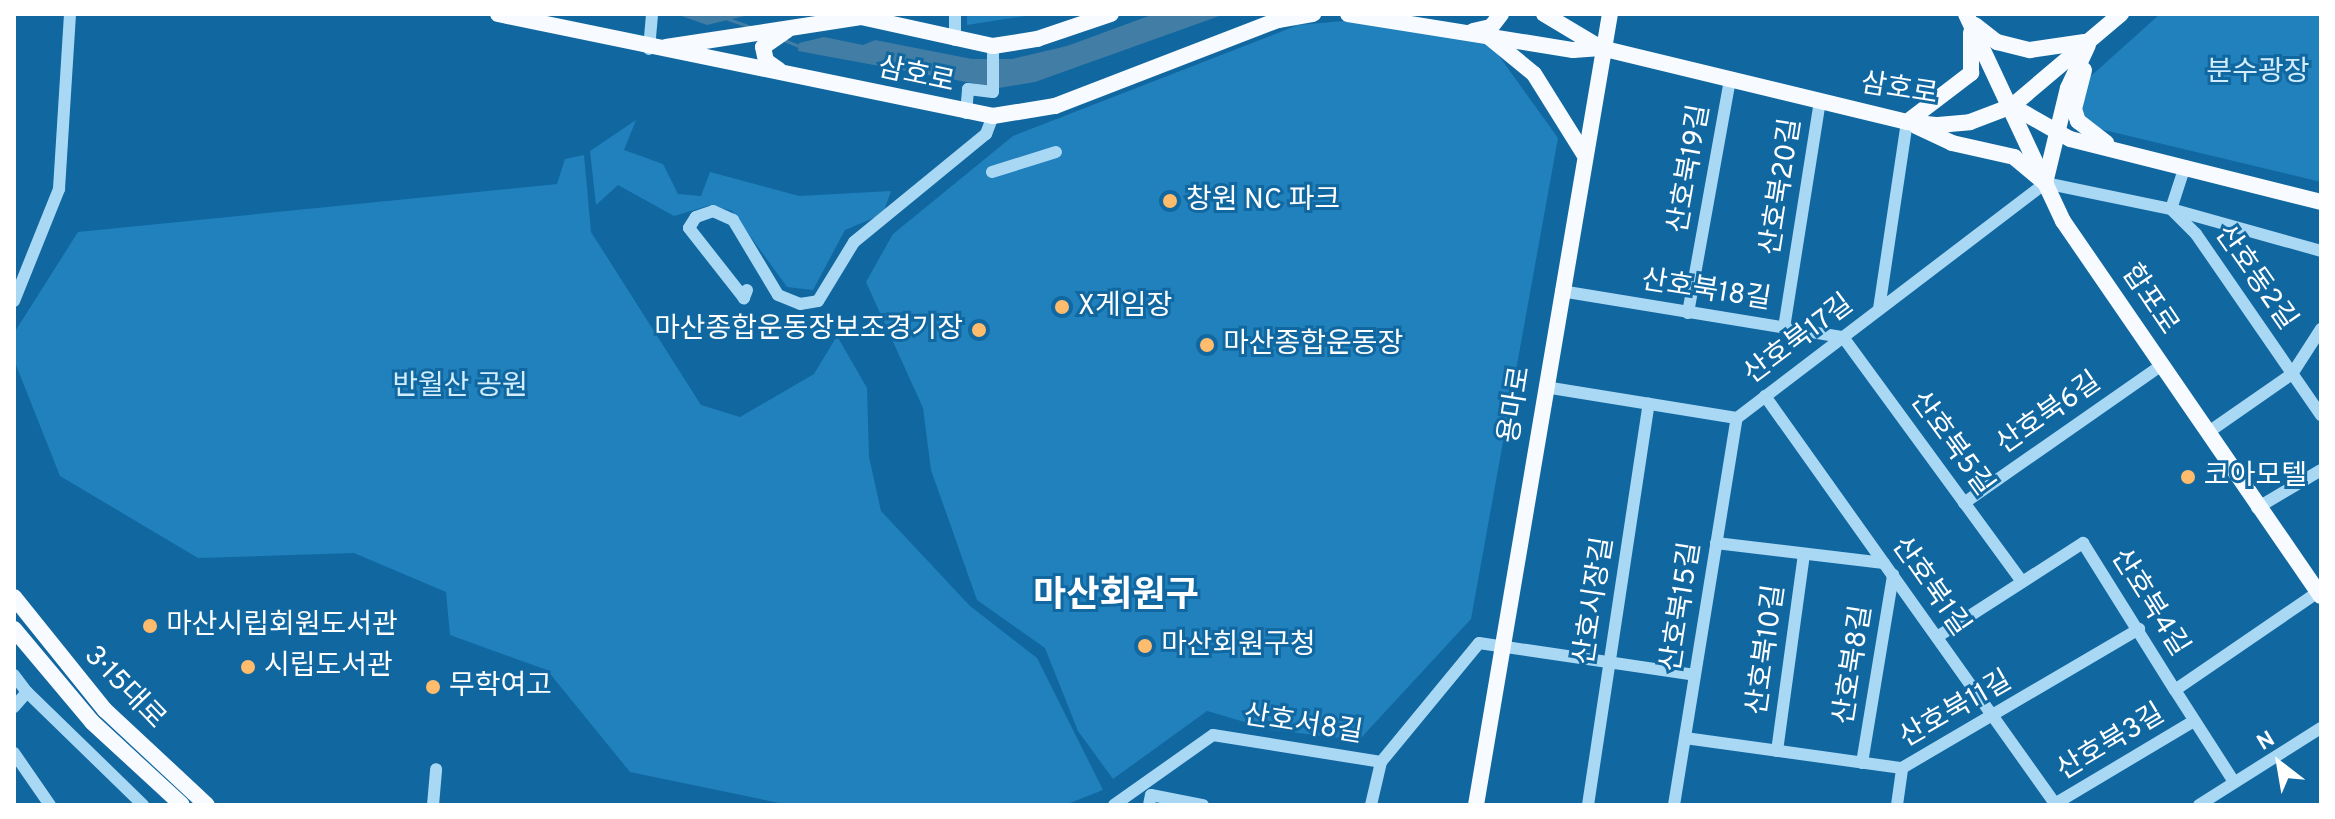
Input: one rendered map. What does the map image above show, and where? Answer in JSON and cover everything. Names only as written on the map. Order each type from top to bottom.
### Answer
[{"type":"main road","name":"삼호로","points":[[498,14],[649,49],[993,116],[1055,106],[1278,20],[1313,14]]},
{"type":"main road","name":"삼호로","points":[[811,21],[861,17],[993,51],[1111,14]]},
{"type":"main road","name":"삼호로","points":[[1348,14],[1573,50],[1601,48]]},
{"type":"main road","points":[[1467,32],[1491,27],[1501,14]]},
{"type":"main road","name":"삼호로","points":[[1544,14],[1601,48],[1907,122],[1970,122],[2012,106],[2121,14]]},
{"type":"main road","name":"용마로","points":[[1476,805],[1601,48],[1610,14]]},
{"type":"main road","points":[[1968,18],[1997,42],[2030,50],[2090,41]]},
{"type":"main road","points":[[1968,18],[1971,73],[1907,122],[1952,143],[2014,157],[2045,183],[2056,131],[2090,41]]},
{"type":"main road","name":"합포로","points":[[1968,18],[2012,106],[2063,221],[2210,431],[2257,508],[2320,594]]},
{"type":"main road","points":[[649,49],[811,21]]},
{"type":"main road","points":[[791,75],[773,68],[763,47],[776,34],[811,21]]},
{"type":"main road","points":[[1488,36],[1534,74],[1584,154]]},
{"type":"main road","points":[[2090,41],[2074,109],[2078,121],[2098,139],[2130,153]]},
{"type":"main road","points":[[2012,106],[2056,131],[2321,202]]},
{"type":"main road","name":"3·15대로","points":[[14,597],[105,710],[207,805]]},
{"type":"main road","name":"3·15대로","points":[[14,629],[92,722],[182,805]]},
{"type":"street","points":[[14,301],[59,189],[70,14]]},
{"type":"street","points":[[649,49],[652,14]]},
{"type":"street","points":[[842,14],[861,17]]},
{"type":"street","points":[[955,14],[955,40]]},
{"type":"street","points":[[966,113],[968,89],[993,92],[993,51]]},
{"type":"street","name":"산호북19길","points":[[1688,313],[1730,80]]},
{"type":"street","name":"산호북20길","points":[[1784,328],[1820,101]]},
{"type":"street","points":[[747,290],[744,298],[689,228],[696,217],[713,211],[733,220],[778,295],[800,304],[818,301],[854,242],[986,134],[993,116]]},
{"type":"street","points":[[1879,309],[1907,122]]},
{"type":"street","points":[[992,172],[1056,152]]},
{"type":"street","points":[[2171,209],[2185,166]]},
{"type":"street","points":[[2045,183],[2171,209],[2321,251]]},
{"type":"street","name":"산호북17길","points":[[1545,387],[1737,418],[2045,183]]},
{"type":"street","name":"산호동2길","points":[[2171,209],[2196,234],[2321,415]]},
{"type":"street","name":"산호북18길","points":[[1561,291],[1843,337]]},
{"type":"street","points":[[2210,431],[2292,374],[2321,329]]},
{"type":"street","name":"산호북5길","points":[[1843,337],[2020,579]]},
{"type":"street","name":"산호북6길","points":[[1964,503],[2162,365]]},
{"type":"street","name":"산호북1길","points":[[1765,396],[2055,805]]},
{"type":"street","name":"산호시장길","points":[[1588,805],[1649,404]]},
{"type":"street","name":"산호북15길","points":[[1674,805],[1737,418]]},
{"type":"street","points":[[2257,508],[2321,470]]},
{"type":"street","points":[[1716,543],[1884,563]]},
{"type":"street","name":"산호북4길","points":[[1937,637],[2020,579],[2083,543],[2175,690],[2320,594]]},
{"type":"street","name":"산호북10길","points":[[1777,751],[1804,555]]},
{"type":"street","name":"산호북8길","points":[[1862,763],[1893,575]]},
{"type":"street","name":"산호북11길","points":[[1685,738],[1902,768],[1994,717],[2139,629]]},
{"type":"street","points":[[1371,805],[1381,762],[1479,643],[1695,675]]},
{"type":"street","points":[[14,675],[27,692],[143,805]]},
{"type":"street","points":[[2175,690],[2234,782]]},
{"type":"street","points":[[14,707],[27,692]]},
{"type":"street","name":"산호북3길","points":[[2055,805],[2194,721]]},
{"type":"street","points":[[2199,805],[2321,728]]},
{"type":"street","name":"산호서8길","points":[[1114,805],[1213,735],[1381,762]]},
{"type":"street","points":[[14,753],[49,805]]},
{"type":"street","points":[[1897,805],[1902,768]]},
{"type":"street","points":[[433,805],[436,769]]},
{"type":"street","points":[[1137,788],[1150,800],[1203,805]]},
{"type":"green space","points":[[967,14],[1038,14],[967,25]]},
{"type":"green space","name":"분수광장","points":[[2160,14],[2321,14],[2321,182],[2083,125],[2082,84]]},
{"type":"green space","name":"마산종합운동장","points":[[1354,20],[1489,42],[1558,138],[1471,619],[1359,740],[1272,730],[1207,711],[1113,779],[1078,731],[1045,648],[977,600],[931,470],[923,408],[866,282],[893,234],[1013,136],[1298,25]]},
{"type":"green space","points":[[636,120],[624,150],[663,164],[678,194],[701,196],[710,172],[799,196],[891,191],[883,214],[845,230],[813,290],[787,287],[732,211],[711,205],[674,216],[618,185],[596,205],[590,151]]},
{"type":"green space","name":"반월산 공원","points":[[584,155],[591,232],[701,405],[740,417],[814,374],[837,336],[867,388],[869,457],[881,511],[970,606],[1037,658],[1103,790],[1065,805],[789,805],[630,772],[547,670],[450,635],[446,592],[354,553],[198,558],[60,476],[14,360],[14,333],[78,232],[557,184],[565,159]]},
{"type":"shaded area","points":[[676,14],[753,14],[707,25]]},
{"type":"shaded area","points":[[1154,14],[1225,14],[1035,82],[999,88],[798,51],[799,43],[824,37],[863,45],[875,40],[972,59],[1012,59],[1067,46]]},
{"type":"waterway","points":[[728,19],[751,27]]},
{"type":"waterway","points":[[784,40],[799,46]]},
{"type":"place","name":"창원 NC 파크","points":[[1170,201]]},
{"type":"place","name":"X게임장","points":[[1062,307]]},
{"type":"place","name":"마산종합운동장보조경기장","points":[[979,330]]},
{"type":"place","name":"마산종합운동장","points":[[1207,345]]},
{"type":"place","name":"코아모텔","points":[[2188,477]]},
{"type":"place","name":"마산시립회원도서관","points":[[150,626]]},
{"type":"place","name":"마산회원구청","points":[[1145,646]]},
{"type":"place","name":"시립도서관","points":[[248,667]]},
{"type":"place","name":"무학여고","points":[[433,687]]},
{"type":"district","name":"마산회원구","points":[[1116,598]]}]
